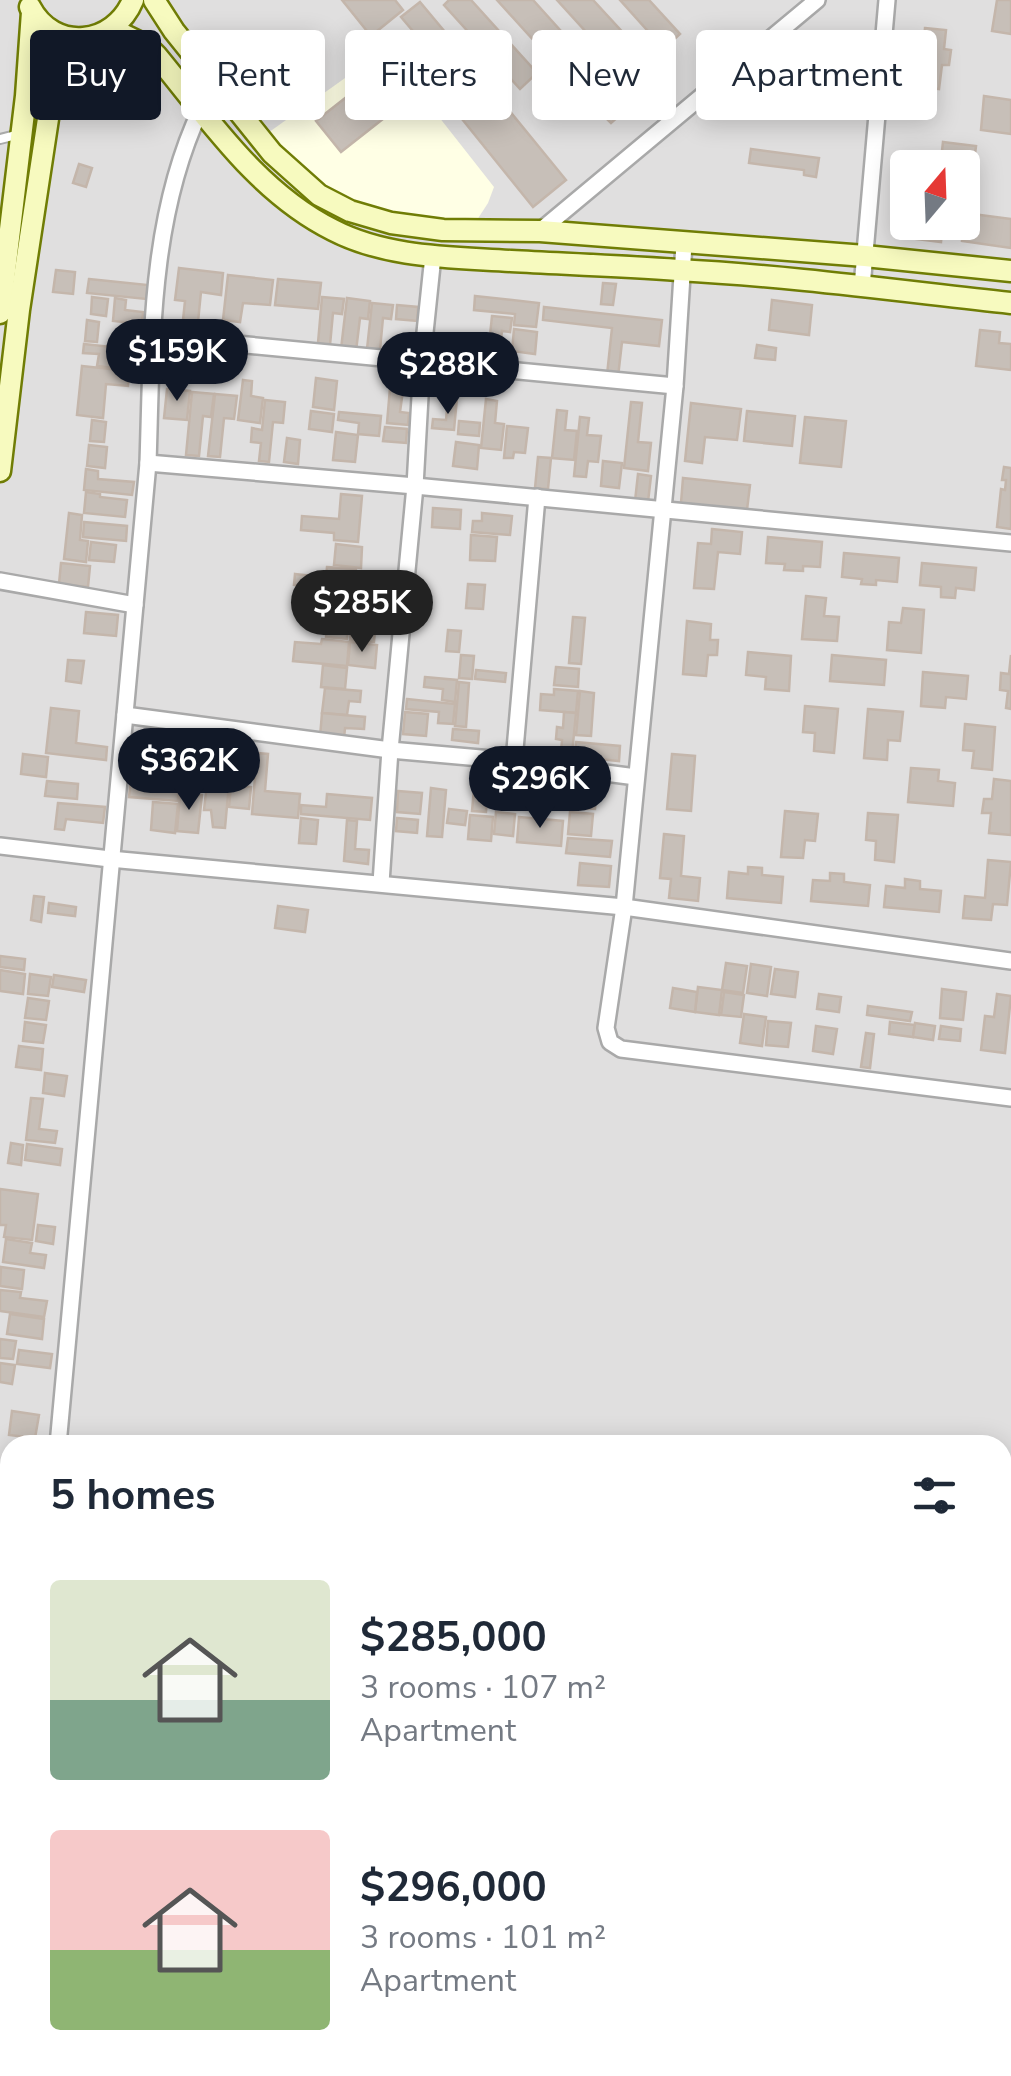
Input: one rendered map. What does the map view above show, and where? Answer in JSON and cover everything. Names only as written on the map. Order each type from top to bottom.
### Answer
[{"type":"main road","points":[[132,0],[112,29],[146,46],[181,85]]},
{"type":"main road","points":[[154,0],[174,31],[272,153],[319,195],[350,212],[390,223],[444,230],[540,231],[1011,271]]},
{"type":"main road","points":[[30,6],[50,30]]},
{"type":"main road","points":[[0,313],[10,136],[30,6]]},
{"type":"main road","points":[[0,472],[48,120]]},
{"type":"main road","points":[[210,120],[271,189],[336,232],[374,246],[433,256],[683,270],[1011,303]]},
{"type":"main road","points":[[410,226],[410,253]]},
{"type":"street","points":[[540,231],[817,0]]},
{"type":"street","points":[[862,287],[888,0]]},
{"type":"street","points":[[59,1435],[148,463],[153,336],[162,242],[170,195],[196,120]]},
{"type":"street","points":[[684,244],[664,509],[624,908],[606,1028],[610,1042],[621,1049],[1011,1098]]},
{"type":"street","points":[[381,883],[433,256]]},
{"type":"street","points":[[153,336],[676,386]]},
{"type":"street","points":[[148,463],[1011,543]]},
{"type":"street","points":[[514,761],[537,498]]},
{"type":"street","points":[[0,581],[135,605]]},
{"type":"street","points":[[125,716],[636,777]]},
{"type":"street","points":[[0,846],[624,908],[1011,961]]},
{"type":"shaded area","points":[[0,0],[1011,0],[1011,1435],[0,1435]]},
{"type":"shaded area","points":[[345,78],[345,120],[441,120],[494,187],[477,220],[464,225],[367,210],[328,193],[265,135],[286,120],[325,120],[325,92]]},
{"type":"building","points":[[342,0],[395,0],[403,10],[378,30],[366,30]]},
{"type":"building","points":[[449,0],[471,0],[498,30],[467,30],[444,5]]},
{"type":"building","points":[[497,0],[533,0],[560,30],[532,30],[532,39]]},
{"type":"building","points":[[557,0],[593,0],[621,30],[584,30]]},
{"type":"building","points":[[620,0],[649,0],[680,34],[676,38],[676,30],[647,30]]},
{"type":"building","points":[[997,0],[1011,0],[1011,34],[992,31]]},
{"type":"building","points":[[420,2],[443,30],[412,30],[401,17]]},
{"type":"building","points":[[925,28],[946,30],[944,49],[951,50],[949,65],[942,65],[939,89],[937,30]]},
{"type":"building","points":[[512,45],[532,67],[532,78],[520,89],[512,80]]},
{"type":"building","points":[[984,96],[1011,100],[1011,134],[981,130]]},
{"type":"building","points":[[345,98],[345,120],[382,120],[341,152],[316,121],[325,120],[325,114]]},
{"type":"building","points":[[512,114],[566,180],[533,207],[463,120],[512,120]]},
{"type":"building","points":[[943,142],[976,146],[975,150],[942,150]]},
{"type":"building","points":[[751,149],[819,158],[816,177],[804,175],[804,170],[749,163]]},
{"type":"building","points":[[79,164],[92,168],[86,187],[73,183]]},
{"type":"building","points":[[980,215],[1011,219],[1011,248],[962,241],[980,240]]},
{"type":"building","points":[[179,268],[223,273],[221,295],[201,292],[197,332],[182,330],[185,301],[175,300]]},
{"type":"building","points":[[56,270],[75,272],[73,294],[53,292]]},
{"type":"building","points":[[228,275],[273,280],[270,305],[243,303],[240,322],[223,320]]},
{"type":"building","points":[[89,279],[148,285],[146,299],[87,293]]},
{"type":"building","points":[[278,279],[321,283],[318,309],[275,305]]},
{"type":"building","points":[[603,283],[616,284],[613,305],[601,304]]},
{"type":"building","points":[[475,296],[539,303],[536,327],[514,325],[515,314],[474,310]]},
{"type":"building","points":[[92,297],[108,299],[106,316],[91,314]]},
{"type":"building","points":[[322,297],[344,299],[342,314],[333,313],[330,345],[318,343]]},
{"type":"building","points":[[115,298],[126,300],[125,310],[143,312],[142,324],[113,321]]},
{"type":"building","points":[[347,298],[370,301],[368,319],[360,318],[356,351],[341,349]]},
{"type":"building","points":[[772,300],[812,305],[809,335],[769,330]]},
{"type":"building","points":[[372,303],[393,305],[391,319],[383,318],[380,350],[367,349]]},
{"type":"building","points":[[397,305],[418,307],[417,321],[396,319]]},
{"type":"building","points":[[544,307],[662,320],[659,346],[622,342],[618,377],[607,375],[612,328],[543,320]]},
{"type":"building","points":[[492,316],[512,318],[510,332],[502,331],[498,365],[487,364]]},
{"type":"building","points":[[87,320],[99,322],[97,342],[85,341]]},
{"type":"building","points":[[514,329],[537,332],[535,354],[512,351]]},
{"type":"building","points":[[980,330],[1000,332],[999,343],[1011,344],[1011,370],[976,366]]},
{"type":"building","points":[[84,344],[140,356],[139,371],[97,366],[99,354],[83,353]]},
{"type":"building","points":[[757,345],[776,348],[775,360],[755,358]]},
{"type":"building","points":[[82,366],[129,371],[128,386],[106,384],[103,418],[77,415]]},
{"type":"building","points":[[316,378],[337,381],[334,410],[313,407]]},
{"type":"building","points":[[243,380],[252,381],[251,396],[263,398],[260,423],[238,420]]},
{"type":"building","points":[[390,388],[403,390],[400,412],[409,413],[408,425],[387,423]]},
{"type":"building","points":[[167,389],[190,391],[187,420],[164,418]]},
{"type":"building","points":[[192,392],[214,394],[211,417],[203,416],[199,456],[186,455]]},
{"type":"building","points":[[215,394],[237,396],[234,419],[224,418],[220,457],[208,456]]},
{"type":"building","points":[[448,397],[457,398],[454,430],[432,428],[433,419],[446,420]]},
{"type":"building","points":[[486,399],[497,401],[495,423],[504,424],[501,450],[481,448]]},
{"type":"building","points":[[265,400],[285,402],[283,423],[273,422],[269,462],[259,461],[261,443],[251,442],[252,428],[262,430]]},
{"type":"building","points":[[631,402],[642,403],[638,442],[651,443],[648,471],[624,468]]},
{"type":"building","points":[[691,403],[741,409],[737,440],[705,437],[702,463],[685,461]]},
{"type":"building","points":[[557,410],[567,411],[565,430],[577,431],[574,460],[552,458]]},
{"type":"building","points":[[311,411],[334,414],[332,432],[309,429]]},
{"type":"building","points":[[747,411],[795,416],[792,446],[744,441]]},
{"type":"building","points":[[339,412],[381,416],[379,436],[358,434],[359,423],[338,420]]},
{"type":"building","points":[[580,417],[589,418],[587,435],[601,436],[598,462],[588,461],[586,477],[574,476]]},
{"type":"building","points":[[805,417],[846,421],[841,467],[800,463]]},
{"type":"building","points":[[92,420],[106,422],[104,442],[90,441]]},
{"type":"building","points":[[459,421],[480,423],[479,436],[458,434]]},
{"type":"building","points":[[507,426],[528,428],[525,453],[514,452],[513,458],[504,458]]},
{"type":"building","points":[[385,427],[407,429],[406,443],[383,441]]},
{"type":"building","points":[[336,432],[358,435],[355,462],[333,460]]},
{"type":"building","points":[[287,438],[300,440],[298,464],[284,462]]},
{"type":"building","points":[[456,442],[479,445],[477,469],[453,466]]},
{"type":"building","points":[[89,445],[107,447],[105,468],[87,466]]},
{"type":"building","points":[[538,457],[551,458],[548,489],[535,488]]},
{"type":"building","points":[[603,461],[622,463],[619,488],[601,486]]},
{"type":"building","points":[[1004,467],[1011,468],[1011,529],[997,527],[1001,489],[1005,490]]},
{"type":"building","points":[[86,469],[98,471],[98,479],[134,482],[132,495],[84,490]]},
{"type":"building","points":[[638,474],[651,476],[648,502],[635,501]]},
{"type":"building","points":[[683,478],[750,485],[747,510],[681,503]]},
{"type":"building","points":[[86,492],[127,500],[125,517],[84,513]]},
{"type":"building","points":[[341,494],[362,496],[358,542],[334,540],[334,533],[301,530],[302,516],[339,519]]},
{"type":"building","points":[[433,508],[461,510],[460,529],[432,527]]},
{"type":"building","points":[[69,513],[82,515],[80,540],[88,541],[86,562],[64,559]]},
{"type":"building","points":[[482,513],[512,516],[510,535],[472,532],[473,521],[482,521]]},
{"type":"building","points":[[84,522],[127,526],[126,541],[83,537]]},
{"type":"building","points":[[712,529],[742,532],[740,554],[718,552],[714,589],[694,588],[698,543],[711,544]]},
{"type":"building","points":[[471,535],[497,537],[495,561],[470,560]]},
{"type":"building","points":[[768,537],[822,542],[820,567],[784,570],[785,564],[766,563]]},
{"type":"building","points":[[91,542],[116,545],[114,562],[89,560]]},
{"type":"building","points":[[336,544],[362,547],[361,568],[334,565]]},
{"type":"building","points":[[844,553],[899,558],[897,582],[876,580],[876,585],[861,584],[862,579],[842,577]]},
{"type":"building","points":[[61,563],[90,566],[88,587],[59,584]]},
{"type":"building","points":[[922,563],[976,568],[974,590],[956,588],[955,598],[941,597],[941,587],[920,585]]},
{"type":"building","points":[[327,567],[356,569],[354,590],[325,587]]},
{"type":"building","points":[[295,574],[323,577],[322,588],[294,585]]},
{"type":"building","points":[[468,584],[485,585],[483,609],[466,608]]},
{"type":"building","points":[[302,589],[330,591],[328,614],[300,611]]},
{"type":"building","points":[[344,594],[361,595],[360,603],[373,604],[372,619],[331,615],[332,604],[344,605]]},
{"type":"building","points":[[806,596],[826,598],[824,616],[839,617],[837,641],[802,639]]},
{"type":"building","points":[[903,608],[924,610],[921,653],[887,650],[889,622],[901,623]]},
{"type":"building","points":[[86,612],[118,615],[116,636],[84,633]]},
{"type":"building","points":[[328,616],[349,618],[347,639],[326,637]]},
{"type":"building","points":[[573,617],[585,618],[581,664],[569,663]]},
{"type":"building","points":[[352,619],[376,621],[374,642],[350,640]]},
{"type":"building","points":[[687,621],[711,624],[710,640],[718,640],[717,655],[708,655],[706,676],[683,674]]},
{"type":"building","points":[[448,630],[461,631],[459,652],[446,651]]},
{"type":"building","points":[[322,639],[349,642],[347,666],[293,661],[295,642],[321,644]]},
{"type":"building","points":[[350,642],[377,645],[375,668],[348,665]]},
{"type":"building","points":[[748,652],[791,656],[789,691],[765,689],[766,677],[746,675]]},
{"type":"building","points":[[461,655],[474,656],[472,679],[459,678]]},
{"type":"building","points":[[832,655],[886,660],[884,685],[830,681]]},
{"type":"building","points":[[1011,655],[1011,709],[1006,708],[1008,691],[1000,690],[1001,673],[1009,674]]},
{"type":"building","points":[[68,660],[84,661],[81,683],[66,681]]},
{"type":"building","points":[[323,665],[347,668],[345,689],[321,687]]},
{"type":"building","points":[[556,667],[579,669],[578,687],[554,685]]},
{"type":"building","points":[[476,670],[506,673],[505,682],[475,679]]},
{"type":"building","points":[[923,672],[968,676],[966,699],[946,697],[945,708],[921,706]]},
{"type":"building","points":[[425,677],[457,680],[455,702],[442,700],[443,689],[424,687]]},
{"type":"building","points":[[459,682],[469,683],[466,727],[455,726]]},
{"type":"building","points":[[325,688],[361,691],[360,702],[349,701],[347,715],[322,713]]},
{"type":"building","points":[[554,689],[578,691],[576,713],[540,710],[541,694],[554,695]]},
{"type":"building","points":[[580,691],[594,693],[591,736],[576,735]]},
{"type":"building","points":[[407,699],[455,704],[453,724],[438,723],[439,712],[406,709]]},
{"type":"building","points":[[805,706],[838,709],[834,753],[814,751],[815,733],[803,732]]},
{"type":"building","points":[[51,708],[79,711],[76,743],[107,747],[106,760],[46,753]]},
{"type":"building","points":[[868,709],[903,712],[900,741],[888,740],[887,760],[864,758]]},
{"type":"building","points":[[405,712],[428,714],[426,736],[403,734]]},
{"type":"building","points":[[564,712],[576,713],[571,764],[560,763],[562,740],[556,739],[557,727],[563,728]]},
{"type":"building","points":[[322,713],[365,717],[364,729],[345,728],[344,739],[320,737]]},
{"type":"building","points":[[965,724],[995,727],[992,770],[972,768],[974,751],[963,750]]},
{"type":"building","points":[[453,729],[479,731],[478,743],[452,740]]},
{"type":"building","points":[[159,742],[179,744],[175,791],[155,789]]},
{"type":"building","points":[[576,742],[620,746],[619,761],[590,758],[589,764],[574,763]]},
{"type":"building","points":[[218,748],[244,751],[241,783],[215,781]]},
{"type":"building","points":[[134,749],[156,751],[154,777],[132,775]]},
{"type":"building","points":[[257,753],[268,754],[265,791],[300,794],[298,818],[252,814]]},
{"type":"building","points":[[23,754],[48,757],[46,777],[21,774]]},
{"type":"building","points":[[672,754],[695,756],[691,811],[667,809]]},
{"type":"building","points":[[911,768],[939,770],[938,781],[955,783],[953,806],[908,802]]},
{"type":"building","points":[[475,777],[489,778],[486,812],[472,811]]},
{"type":"building","points":[[131,778],[153,780],[152,790],[178,792],[178,801],[129,797]]},
{"type":"building","points":[[994,779],[1011,781],[1011,835],[989,833],[991,813],[982,813],[984,799],[992,799]]},
{"type":"building","points":[[47,781],[78,784],[77,799],[45,796]]},
{"type":"building","points":[[207,783],[229,784],[225,828],[213,827],[211,810],[204,810]]},
{"type":"building","points":[[231,785],[251,787],[249,809],[229,807]]},
{"type":"building","points":[[431,788],[446,790],[442,837],[427,836]]},
{"type":"building","points":[[584,788],[597,789],[595,809],[582,808]]},
{"type":"building","points":[[398,791],[422,793],[420,814],[397,812]]},
{"type":"building","points":[[180,794],[202,795],[198,833],[177,831]]},
{"type":"building","points":[[327,794],[372,798],[370,820],[301,814],[301,805],[326,807]]},
{"type":"building","points":[[153,802],[178,804],[175,833],[151,830]]},
{"type":"building","points":[[58,803],[105,807],[103,823],[66,819],[64,830],[55,829]]},
{"type":"building","points":[[449,809],[467,811],[465,825],[447,823]]},
{"type":"building","points":[[785,811],[818,814],[815,841],[805,840],[803,858],[781,857]]},
{"type":"building","points":[[496,812],[515,814],[513,836],[494,834]]},
{"type":"building","points":[[570,812],[593,814],[591,836],[568,834]]},
{"type":"building","points":[[868,813],[898,815],[894,862],[875,860],[876,841],[866,840]]},
{"type":"building","points":[[470,815],[493,817],[491,841],[468,839]]},
{"type":"building","points":[[519,817],[563,821],[561,846],[517,842]]},
{"type":"building","points":[[301,818],[318,820],[316,844],[299,843]]},
{"type":"building","points":[[397,818],[418,820],[417,833],[396,831]]},
{"type":"building","points":[[347,820],[357,821],[355,849],[369,850],[368,864],[344,861]]},
{"type":"building","points":[[664,834],[684,836],[681,876],[700,878],[698,901],[669,898],[671,879],[660,878]]},
{"type":"building","points":[[568,838],[612,841],[610,857],[566,853]]},
{"type":"building","points":[[988,860],[1011,862],[1007,905],[993,904],[991,920],[963,918],[965,896],[985,898]]},
{"type":"building","points":[[580,863],[611,866],[609,887],[578,885]]},
{"type":"building","points":[[748,867],[762,868],[762,875],[783,877],[781,903],[727,898],[729,872],[748,874]]},
{"type":"building","points":[[830,873],[844,874],[844,882],[870,885],[868,906],[811,901],[813,880],[830,881]]},
{"type":"building","points":[[905,879],[920,881],[920,889],[941,891],[939,912],[884,907],[886,886],[905,888]]},
{"type":"building","points":[[34,896],[44,897],[41,922],[31,920]]},
{"type":"building","points":[[49,903],[76,907],[75,916],[48,913]]},
{"type":"building","points":[[278,906],[308,910],[305,932],[275,928]]},
{"type":"building","points":[[0,956],[25,959],[24,970],[0,967]]},
{"type":"building","points":[[726,963],[747,966],[743,993],[722,990]]},
{"type":"building","points":[[751,964],[771,967],[767,996],[747,993]]},
{"type":"building","points":[[775,969],[798,972],[795,997],[771,994]]},
{"type":"building","points":[[0,970],[25,974],[23,994],[0,991]]},
{"type":"building","points":[[30,974],[51,977],[48,996],[28,994]]},
{"type":"building","points":[[54,975],[86,980],[84,992],[52,987]]},
{"type":"building","points":[[698,987],[722,990],[719,1015],[695,1012]]},
{"type":"building","points":[[673,988],[697,992],[695,1012],[670,1008]]},
{"type":"building","points":[[942,989],[966,992],[963,1020],[940,1018]]},
{"type":"building","points":[[724,992],[744,995],[741,1017],[721,1015]]},
{"type":"building","points":[[819,994],[841,997],[839,1012],[817,1009]]},
{"type":"building","points":[[997,994],[1011,996],[1005,1053],[981,1050],[985,1016],[994,1017]]},
{"type":"building","points":[[28,998],[49,1001],[46,1020],[25,1018]]},
{"type":"building","points":[[868,1006],[912,1012],[910,1021],[867,1015]]},
{"type":"building","points":[[744,1014],[766,1017],[762,1046],[740,1043]]},
{"type":"building","points":[[768,1021],[791,1023],[788,1047],[766,1045]]},
{"type":"building","points":[[25,1022],[46,1025],[43,1043],[23,1041]]},
{"type":"building","points":[[890,1022],[915,1025],[913,1037],[889,1034]]},
{"type":"building","points":[[915,1023],[935,1026],[933,1040],[913,1037]]},
{"type":"building","points":[[816,1026],[837,1029],[833,1054],[813,1051]]},
{"type":"building","points":[[941,1026],[961,1029],[960,1041],[939,1039]]},
{"type":"building","points":[[866,1033],[874,1034],[870,1068],[861,1067]]},
{"type":"building","points":[[19,1046],[43,1049],[41,1070],[16,1067]]},
{"type":"building","points":[[45,1073],[67,1076],[64,1096],[43,1093]]},
{"type":"building","points":[[31,1098],[43,1099],[39,1129],[57,1131],[55,1143],[26,1140]]},
{"type":"building","points":[[11,1143],[23,1145],[21,1165],[8,1163]]},
{"type":"building","points":[[27,1144],[62,1149],[60,1165],[25,1160]]},
{"type":"building","points":[[0,1189],[38,1194],[32,1240],[4,1237]]},
{"type":"building","points":[[38,1225],[55,1227],[53,1244],[36,1241]]},
{"type":"building","points":[[6,1239],[32,1243],[30,1253],[46,1255],[44,1268],[3,1262]]},
{"type":"building","points":[[1,1267],[24,1270],[22,1289],[0,1286]]},
{"type":"building","points":[[0,1290],[21,1292],[20,1298],[47,1301],[44,1317],[0,1311]]},
{"type":"building","points":[[10,1314],[44,1319],[42,1339],[7,1334]]},
{"type":"building","points":[[0,1339],[16,1341],[13,1359],[0,1358]]},
{"type":"building","points":[[19,1350],[52,1354],[50,1368],[17,1364]]},
{"type":"building","points":[[0,1363],[15,1365],[12,1384],[0,1382]]},
{"type":"building","points":[[12,1411],[39,1415],[36,1435],[9,1435]]}]
